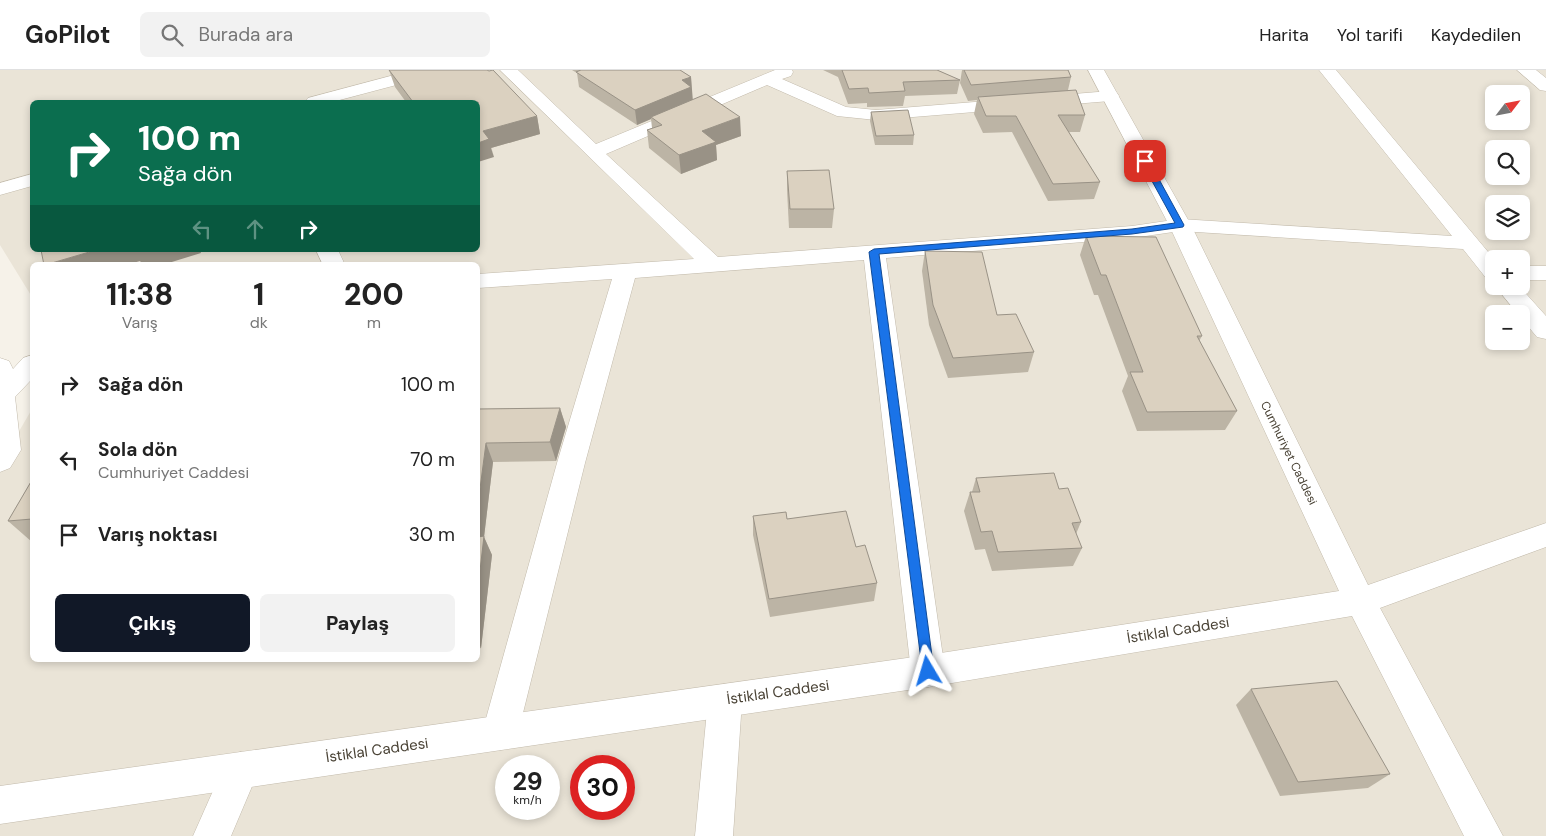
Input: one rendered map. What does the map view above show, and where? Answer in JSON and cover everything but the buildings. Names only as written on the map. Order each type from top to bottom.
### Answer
[{"type":"street","points":[[321,100],[432,70]]},
{"type":"street","points":[[508,70],[592,152],[713,265]]},
{"type":"street","points":[[592,152],[789,70]]},
{"type":"street","name":"Cumhuriyet Caddesi","points":[[1096,70],[1180,225],[1360,601],[1484,836]]},
{"type":"street","points":[[1327,70],[1485,262]]},
{"type":"street","points":[[1525,70],[1546,86]]},
{"type":"street","points":[[767,79],[843,112],[876,115],[1110,96]]},
{"type":"street","points":[[0,189],[30,181]]},
{"type":"street","points":[[480,281],[713,265],[1132,232],[1180,225],[1468,243]]},
{"type":"street","points":[[874,252],[928,671]]},
{"type":"street","points":[[500,733],[571,463],[626,271]]},
{"type":"street","points":[[1530,273],[1546,273]]},
{"type":"street","points":[[1514,295],[1546,331]]},
{"type":"street","points":[[2,395],[30,366]]},
{"type":"street","points":[[0,367],[7,450],[0,461]]},
{"type":"street","name":"İstiklal Caddesi","points":[[0,805],[928,671],[1360,601],[1546,535]]},
{"type":"street","points":[[714,836],[726,700]]},
{"type":"street","points":[[212,836],[241,770]]},
{"type":"shaded area","points":[[0,70],[1546,70],[1546,836],[0,836],[0,464],[30,412],[30,662],[480,662],[480,262],[30,262],[30,294],[0,245]]},
{"type":"route","points":[[928,671],[874,252],[1132,232],[1180,225],[1145,161]]}]
